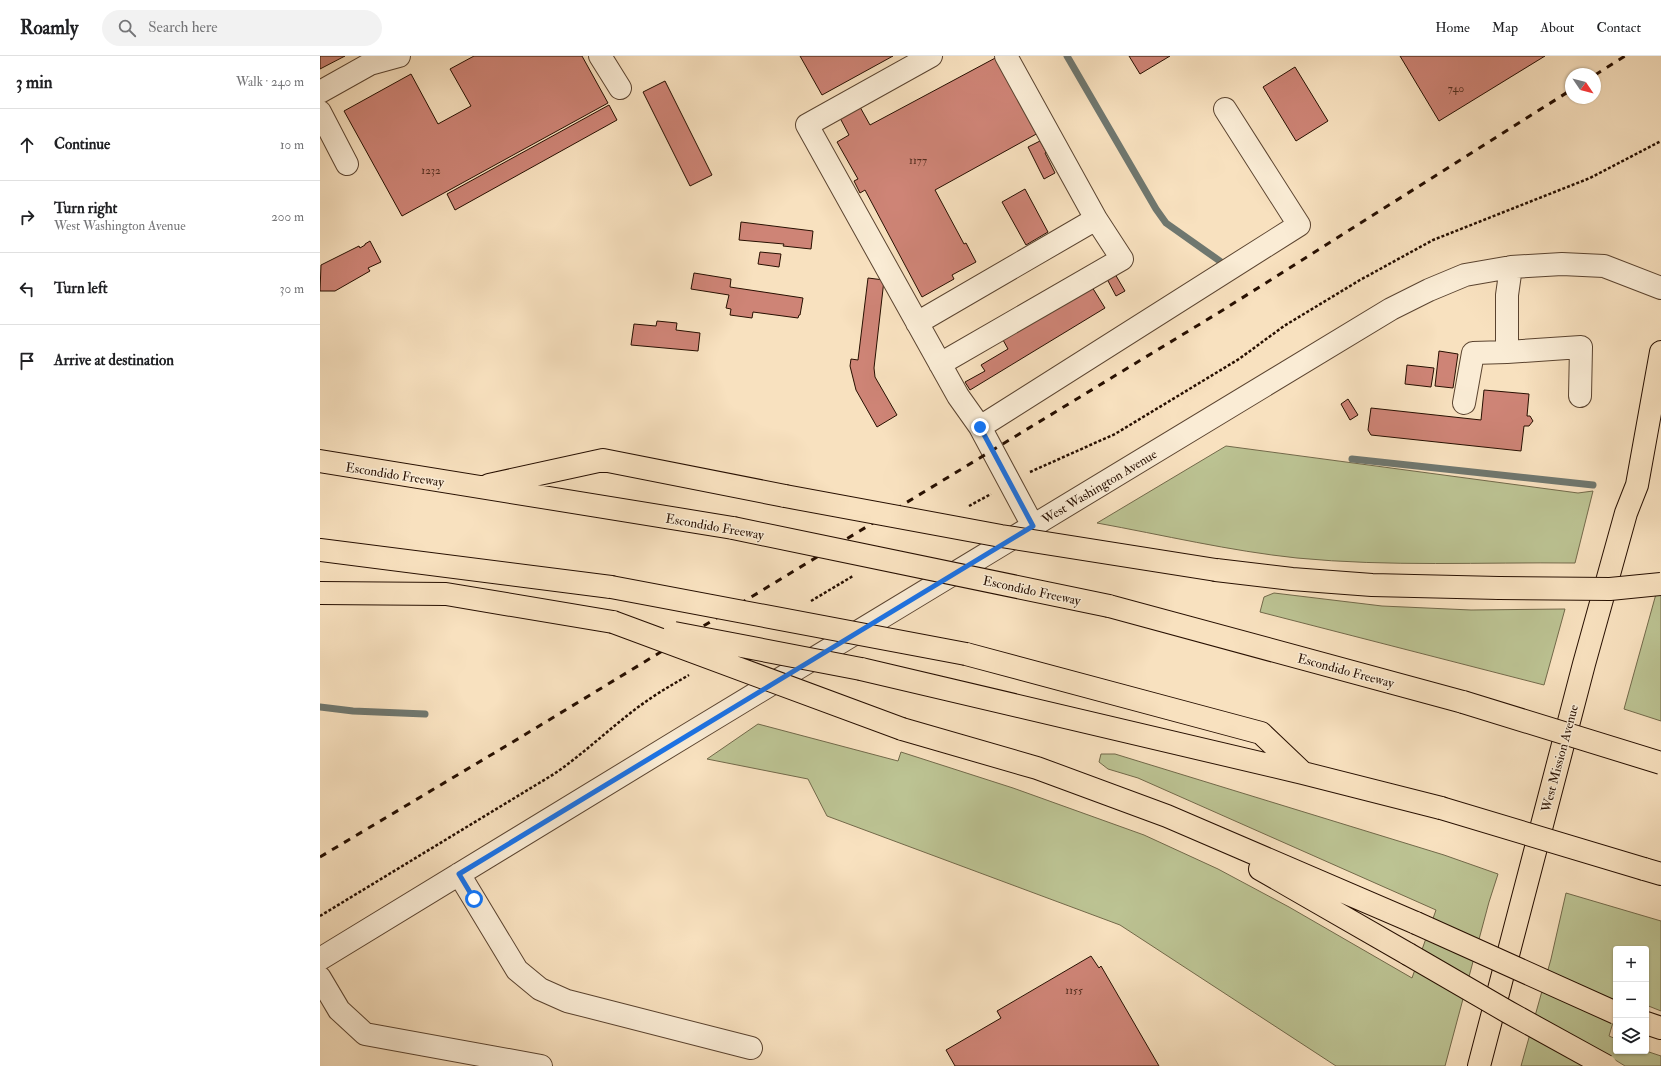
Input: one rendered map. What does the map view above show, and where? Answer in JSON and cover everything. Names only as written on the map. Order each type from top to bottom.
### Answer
[{"type":"main road","name":"West Mission Avenue","points":[[1479,1066],[1582,672],[1626,514],[1637,485],[1661,352]]},
{"type":"main road","points":[[1643,452],[1661,435]]},
{"type":"main road","points":[[478,487],[603,460],[785,496],[1001,536],[1216,570],[1292,579],[1364,584],[1499,588],[1610,589],[1661,584]]},
{"type":"main road","name":"Escondido Freeway","points":[[320,461],[733,528],[1109,606],[1463,702],[1661,762]]},
{"type":"main road","points":[[320,550],[611,587],[966,654],[1262,733],[1302,773]]},
{"type":"main road","points":[[320,593],[446,594],[613,622],[861,669],[1302,773],[1441,808],[1652,872]]},
{"type":"main road","points":[[613,622],[902,729],[1037,768],[1167,816],[1416,923],[1613,1012]]},
{"type":"main road","points":[[1167,816],[1606,1066]]},
{"type":"main road","points":[[1649,1024],[1661,1028]]},
{"type":"street","points":[[320,92],[370,64],[399,56]]},
{"type":"street","points":[[600,56],[620,88]]},
{"type":"street","points":[[931,56],[807,125],[958,396],[980,427],[1033,526]]},
{"type":"street","points":[[940,364],[1122,259],[1096,219],[1006,56]]},
{"type":"street","points":[[980,427],[1299,225],[1225,109]]},
{"type":"street","points":[[320,112],[347,164]]},
{"type":"street","points":[[917,323],[1096,219]]},
{"type":"street","name":"West Washington Avenue","points":[[320,959],[1391,309],[1429,290],[1465,275],[1511,267],[1562,264],[1604,266],[1661,288]]},
{"type":"street","points":[[1507,352],[1507,295],[1511,267]]},
{"type":"street","points":[[1464,403],[1473,353],[1581,347],[1580,396]]},
{"type":"street","points":[[459,874],[517,970],[540,989],[567,1001],[751,1048]]},
{"type":"street","points":[[320,978],[339,1010],[365,1034],[541,1066]]},
{"type":"green space","points":[[1226,446],[1578,493],[1593,491],[1575,563],[1401,563],[1332,561],[1272,555],[1222,547],[1097,523]]},
{"type":"green space","points":[[1661,576],[1661,721],[1624,709]]},
{"type":"green space","points":[[1274,593],[1382,606],[1471,610],[1565,609],[1544,685],[1260,612],[1264,597]]},
{"type":"green space","points":[[758,724],[898,761],[901,752],[1013,788],[1144,835],[1218,869],[1289,907],[1412,978],[1436,910],[1138,778],[1108,769],[1099,762],[1101,754],[1115,754],[1444,855],[1498,874],[1489,902],[1445,1066],[1336,1066],[1120,925],[827,816],[808,779],[707,759]]},
{"type":"green space","points":[[1566,893],[1661,921],[1661,1011],[1649,1006],[1649,946],[1613,946],[1613,1022],[1609,1036],[1613,1038],[1613,1054],[1649,1054],[1649,1052],[1661,1056],[1661,1066],[1625,1066],[1604,1053],[1600,1066],[1521,1066],[1551,959]]},
{"type":"building","points":[[320,56],[345,56],[320,69]]},
{"type":"building","points":[[474,56],[582,56],[608,103],[402,216],[344,111],[411,74],[438,124],[471,106],[450,69]]},
{"type":"building","points":[[800,56],[893,56],[822,95]]},
{"type":"building","points":[[999,56],[1040,132],[935,190],[964,244],[966,243],[976,262],[952,275],[954,279],[922,297],[865,190],[860,193],[854,181],[858,179],[837,142],[849,135],[840,118],[860,107],[870,125]]},
{"type":"building","points":[[1129,56],[1170,56],[1140,74]]},
{"type":"building","points":[[1400,56],[1545,56],[1439,121]]},
{"type":"building","points":[[1295,67],[1328,121],[1296,141],[1263,87]]},
{"type":"building","points":[[665,81],[712,175],[690,186],[643,92]]},
{"type":"building","points":[[609,105],[617,120],[455,210],[447,194]]},
{"type":"building","points":[[1040,141],[1055,173],[1044,179],[1028,147]]},
{"type":"building","points":[[1025,189],[1048,232],[1026,245],[1002,202]]},
{"type":"building","points":[[741,222],[813,231],[811,249],[783,246],[784,244],[739,240]]},
{"type":"building","points":[[370,241],[381,262],[368,268],[370,271],[335,291],[320,291],[321,265],[359,246],[360,248]]},
{"type":"building","points":[[760,252],[781,254],[779,267],[758,264]]},
{"type":"building","points":[[694,273],[731,279],[730,287],[803,298],[800,315],[798,318],[753,312],[752,318],[730,315],[731,309],[726,308],[729,295],[691,289]]},
{"type":"building","points":[[1115,274],[1125,291],[1116,296],[1107,279]]},
{"type":"building","points":[[868,278],[884,280],[874,368],[875,377],[897,415],[877,427],[856,390],[850,366],[851,359],[858,360]]},
{"type":"building","points":[[1092,287],[1105,308],[970,390],[965,382],[985,371],[981,365],[1008,349],[1003,340]]},
{"type":"building","points":[[657,321],[677,323],[676,330],[700,333],[698,351],[631,345],[634,324],[656,326]]},
{"type":"building","points":[[1439,351],[1458,354],[1453,388],[1435,386]]},
{"type":"building","points":[[1407,365],[1434,368],[1431,387],[1405,384]]},
{"type":"building","points":[[1484,390],[1529,394],[1527,416],[1530,416],[1533,421],[1529,426],[1524,426],[1521,451],[1371,435],[1368,430],[1371,408],[1481,420]]},
{"type":"building","points":[[1348,399],[1358,415],[1350,420],[1341,404]]},
{"type":"building","points":[[1091,956],[1099,968],[1101,966],[1159,1066],[955,1066],[946,1050],[1001,1018],[997,1011]]},
{"type":"waterway","points":[[1067,56],[1156,209],[1166,223],[1224,264]]},
{"type":"waterway","points":[[1352,459],[1593,485]]},
{"type":"waterway","points":[[320,707],[353,711],[425,714]]},
{"type":"railway","points":[[1601,71],[1625,56]]},
{"type":"railway","points":[[320,857],[521,737],[1223,310],[1565,94]]},
{"type":"route","points":[[474,899],[459,874],[1033,526],[980,427]]}]
